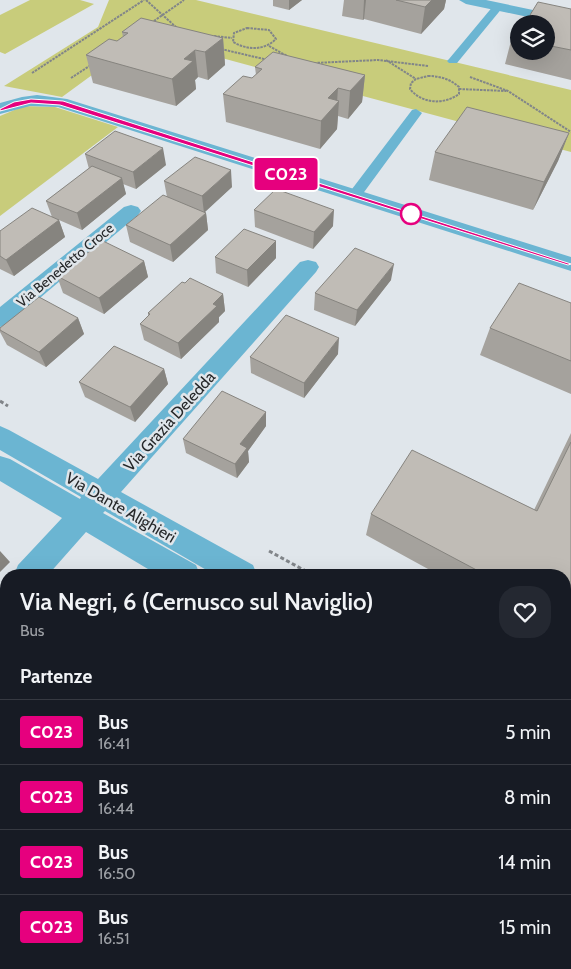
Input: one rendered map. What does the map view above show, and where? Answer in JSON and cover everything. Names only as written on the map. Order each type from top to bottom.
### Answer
[{"type":"street","points":[[466,0],[571,22]]},
{"type":"street","points":[[0,110],[16,103],[37,100],[61,103],[571,264]]},
{"type":"street","name":"Via Benedetto Croce","points":[[0,319],[131,211]]},
{"type":"street","name":"Via Grazia Deledda","points":[[34,569],[308,267]]},
{"type":"street","name":"Via Dante Alighieri","points":[[0,437],[177,569]]},
{"type":"street","name":"Via Dante Alighieri","points":[[0,467],[92,506],[229,569]]},
{"type":"lane","points":[[453,61],[498,7]]},
{"type":"lane","points":[[354,196],[416,113]]},
{"type":"path","points":[[31,74],[145,0],[181,31]]},
{"type":"path","points":[[147,25],[184,0]]},
{"type":"path","points":[[256,27],[274,32],[276,36],[274,42],[268,46],[258,48],[244,47],[236,44],[232,38],[234,33],[256,27]]},
{"type":"path","points":[[213,36],[232,38]]},
{"type":"path","points":[[268,46],[292,58]]},
{"type":"path","points":[[219,48],[270,60]]},
{"type":"path","points":[[313,63],[385,60],[433,67]]},
{"type":"path","points":[[385,60],[416,79]]},
{"type":"path","points":[[37,100],[95,62]]},
{"type":"path","points":[[428,76],[443,77],[454,82],[459,89],[457,96],[449,100],[427,100],[412,92],[410,86],[416,79],[428,76]]},
{"type":"path","points":[[466,76],[491,83],[508,91],[571,132]]},
{"type":"path","points":[[459,89],[508,91]]},
{"type":"green space","points":[[30,0],[80,0],[94,4],[5,54],[0,52],[0,15]]},
{"type":"green space","points":[[109,0],[196,0],[571,90],[571,152],[144,37],[62,97],[4,86],[98,27]]},
{"type":"green space","points":[[24,106],[55,107],[118,127],[0,216],[0,116]]},
{"type":"building","points":[[396,0],[432,0],[425,7]]},
{"type":"building","points":[[538,2],[571,9],[571,50],[555,47],[555,15],[530,15]]},
{"type":"building","points":[[141,18],[223,38],[205,52],[195,50],[184,59],[193,61],[172,79],[86,55],[109,39],[117,41],[128,33],[122,32]]},
{"type":"building","points":[[273,52],[365,75],[350,91],[338,88],[328,98],[339,101],[321,121],[223,94],[243,76],[252,78],[262,69],[255,67]]},
{"type":"building","points":[[467,107],[569,133],[544,182],[435,152]]},
{"type":"building","points":[[115,131],[163,148],[133,172],[85,154]]},
{"type":"building","points":[[195,157],[231,170],[202,196],[164,181]]},
{"type":"building","points":[[92,166],[122,178],[77,213],[46,201]]},
{"type":"building","points":[[276,189],[334,210],[314,232],[254,210]]},
{"type":"building","points":[[163,195],[206,213],[170,245],[126,225]]},
{"type":"building","points":[[32,208],[59,220],[6,260],[0,256],[0,231]]},
{"type":"building","points":[[244,229],[276,241],[247,270],[215,257]]},
{"type":"building","points":[[103,241],[144,261],[99,298],[57,276]]},
{"type":"building","points":[[355,248],[394,264],[357,310],[315,293]]},
{"type":"building","points":[[190,278],[223,294],[213,304],[217,306],[178,343],[140,324],[150,314],[148,313],[182,282],[185,283]]},
{"type":"building","points":[[519,283],[571,303],[571,361],[490,328]]},
{"type":"building","points":[[39,297],[78,318],[39,352],[0,330],[0,328]]},
{"type":"building","points":[[286,315],[339,338],[304,383],[250,357]]},
{"type":"building","points":[[114,346],[164,369],[130,407],[79,382]]},
{"type":"building","points":[[222,391],[266,412],[240,444],[247,448],[235,464],[183,439]]},
{"type":"building","points":[[571,442],[571,569],[475,569],[371,514],[412,450],[537,511]]},
{"type":"bus line","name":"C023","points":[[0,109],[16,103],[31,101],[45,100],[61,103],[571,264]]}]
